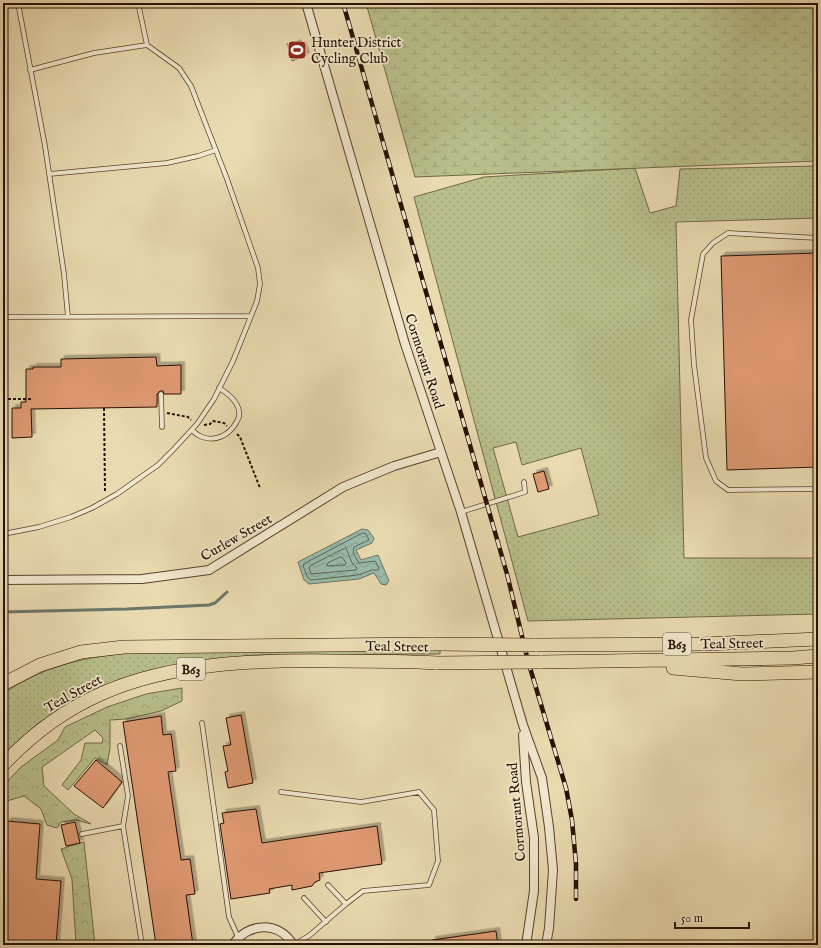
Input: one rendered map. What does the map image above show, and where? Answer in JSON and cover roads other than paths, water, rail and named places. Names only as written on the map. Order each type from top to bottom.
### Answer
[{"type":"main road","points":[[704,644],[818,632]]},
{"type":"main road","name":"Teal Street","points":[[3,684],[40,665],[81,652],[124,647],[433,644],[704,644],[818,640]]},
{"type":"main road","name":"Teal Street","points":[[3,765],[13,754],[48,725],[81,704],[120,687],[167,674],[206,667],[283,660],[436,663],[609,662],[792,658],[818,656]]},
{"type":"main road","points":[[609,662],[742,674],[818,672]]},
{"type":"street","name":"Cormorant Road","points":[[306,3],[398,322],[461,512],[523,725],[542,778],[553,870],[549,928],[546,945]]},
{"type":"street","name":"Curlew Street","points":[[3,580],[142,579],[209,570],[343,487],[394,466],[441,452]]},
{"type":"street","name":"Cormorant Road","points":[[523,725],[526,782],[534,838],[534,891],[526,945]]},
{"type":"street","points":[[233,945],[238,937],[244,932],[252,928],[260,927],[276,929],[283,933],[294,945]]},
{"type":"lane","points":[[18,3],[45,146],[64,274],[68,317]]},
{"type":"lane","points":[[3,534],[39,527],[92,508],[117,494],[158,464],[192,430],[214,399],[233,361],[257,301],[260,284],[258,268],[216,150],[191,86],[179,68],[147,45],[138,3]]},
{"type":"lane","points":[[30,70],[94,54],[147,45]]},
{"type":"lane","points":[[49,174],[167,163],[216,150]]},
{"type":"lane","points":[[818,238],[728,233],[713,243],[703,254],[691,320],[694,364],[706,458],[716,481],[728,490],[818,488]]},
{"type":"lane","points":[[3,317],[251,316]]},
{"type":"lane","points":[[192,430],[201,437],[210,439],[225,436],[232,430],[239,417],[236,405],[228,394],[219,388]]},
{"type":"lane","points":[[161,394],[162,427]]},
{"type":"lane","points":[[461,512],[525,492],[524,482]]},
{"type":"lane","points":[[202,723],[229,917],[238,937]]},
{"type":"lane","points":[[120,746],[128,796],[123,826],[142,945]]},
{"type":"lane","points":[[281,792],[361,802],[419,792],[434,810],[438,861],[429,885],[363,892],[346,904],[310,935],[294,945]]},
{"type":"lane","points":[[82,834],[123,826]]},
{"type":"lane","points":[[328,885],[346,904]]},
{"type":"lane","points":[[304,898],[326,922]]},
{"type":"water","points":[[362,529],[368,530],[374,538],[372,543],[356,550],[361,560],[378,555],[389,581],[386,585],[381,584],[374,573],[359,579],[309,584],[304,580],[298,562]]},
{"type":"waterway","points":[[3,612],[127,609],[209,605],[215,603],[227,592]]},
{"type":"railway","points":[[343,3],[507,574],[528,661],[566,788],[572,820],[576,864],[576,899]]},
{"type":"place","name":"Hunter District Cycling Club","points":[[297,50]]}]
